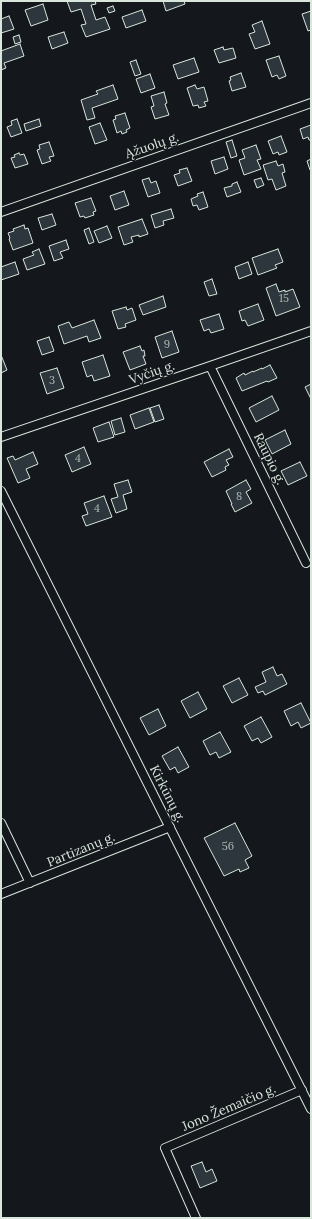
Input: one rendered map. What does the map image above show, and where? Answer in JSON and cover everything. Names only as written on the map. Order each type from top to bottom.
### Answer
[{"type":"street","name":"Ąžuolų g.","points":[[1,212],[311,103]]},
{"type":"street","name":"Vyčių g.","points":[[1,437],[311,331]]},
{"type":"street","name":"Raupio g.","points":[[210,366],[306,563]]},
{"type":"street","name":"Kirkūnų g.","points":[[1,491],[311,1109]]},
{"type":"street","points":[[1,823],[30,883]]},
{"type":"street","name":"Partizanų g.","points":[[1,894],[170,827]]},
{"type":"street","name":"Jono Žemaičio g.","points":[[196,1218],[165,1148],[302,1090]]},
{"type":"building","points":[[67,1],[95,1],[96,4],[91,5],[96,20],[105,17],[110,29],[86,37],[81,25],[86,24],[81,9],[71,12]]},
{"type":"building","points":[[163,1],[184,1],[185,4],[166,11]]},
{"type":"building","points":[[43,4],[48,20],[31,26],[25,10]]},
{"type":"building","points":[[113,6],[115,11],[109,13],[107,8]]},
{"type":"building","points":[[142,10],[146,21],[126,28],[122,17]]},
{"type":"building","points":[[311,11],[311,30],[308,31],[302,14]]},
{"type":"building","points":[[9,16],[14,29],[1,33],[1,19]]},
{"type":"building","points":[[262,21],[270,44],[255,49],[249,34],[255,32],[252,25]]},
{"type":"building","points":[[64,32],[68,43],[52,49],[48,37]]},
{"type":"building","points":[[19,35],[21,42],[15,44],[13,37]]},
{"type":"building","points":[[20,44],[24,56],[4,63],[6,68],[1,70],[1,51]]},
{"type":"building","points":[[223,47],[224,50],[233,48],[236,58],[219,63],[214,50]]},
{"type":"building","points":[[279,56],[286,76],[279,79],[277,75],[272,77],[266,60]]},
{"type":"building","points":[[194,58],[199,72],[178,79],[173,65]]},
{"type":"building","points":[[136,60],[141,74],[135,76],[130,62]]},
{"type":"building","points":[[241,73],[246,87],[232,91],[229,81],[231,80],[230,77]]},
{"type":"building","points":[[150,74],[155,88],[141,93],[136,79]]},
{"type":"building","points":[[113,85],[118,99],[92,108],[95,118],[87,120],[81,100],[98,94],[96,91]]},
{"type":"building","points":[[195,85],[197,89],[204,87],[208,101],[204,102],[206,106],[199,108],[198,105],[193,106],[187,88]]},
{"type":"building","points":[[164,92],[167,103],[165,104],[169,115],[155,119],[151,107],[154,106],[151,96]]},
{"type":"building","points":[[125,113],[130,128],[126,130],[127,132],[122,134],[121,131],[117,133],[113,120],[116,119],[115,116]]},
{"type":"building","points":[[17,119],[22,133],[11,137],[7,127],[12,125],[11,121]]},
{"type":"building","points":[[39,119],[41,126],[26,131],[24,124]]},
{"type":"building","points":[[100,123],[107,140],[95,144],[89,127]]},
{"type":"building","points":[[311,125],[311,140],[309,140],[308,137],[303,139],[300,129]]},
{"type":"building","points":[[281,136],[287,152],[279,155],[278,152],[273,154],[268,141]]},
{"type":"building","points":[[232,140],[237,156],[231,158],[226,142]]},
{"type":"building","points":[[49,142],[54,156],[49,157],[51,161],[42,164],[37,150],[40,149],[39,145]]},
{"type":"building","points":[[256,145],[261,159],[257,160],[261,169],[244,175],[239,160],[245,158],[242,150]]},
{"type":"building","points":[[19,153],[20,155],[24,154],[28,164],[15,168],[11,158],[15,157],[14,155]]},
{"type":"building","points":[[224,157],[228,169],[215,174],[211,161]]},
{"type":"building","points":[[311,159],[311,170],[310,170],[307,161]]},
{"type":"building","points":[[276,161],[278,166],[283,164],[285,172],[282,173],[286,186],[276,190],[272,179],[268,180],[263,165]]},
{"type":"building","points":[[187,168],[192,181],[178,186],[174,175],[180,173],[179,170]]},
{"type":"building","points":[[149,178],[151,183],[156,181],[160,193],[148,197],[142,180]]},
{"type":"building","points":[[261,178],[264,185],[257,188],[254,180]]},
{"type":"building","points":[[237,182],[241,192],[227,197],[224,188],[232,186],[232,184]]},
{"type":"building","points":[[124,191],[129,205],[115,210],[110,196]]},
{"type":"building","points":[[203,192],[208,207],[199,210],[197,205],[193,206],[191,199],[198,196],[197,194]]},
{"type":"building","points":[[91,198],[96,211],[93,212],[94,215],[85,218],[84,216],[80,217],[75,203]]},
{"type":"building","points":[[171,209],[174,218],[163,221],[164,225],[155,228],[151,215]]},
{"type":"building","points":[[52,214],[56,225],[42,230],[38,218]]},
{"type":"building","points":[[142,219],[148,234],[139,237],[139,235],[131,237],[133,242],[124,245],[118,227]]},
{"type":"building","points":[[24,225],[25,229],[28,228],[33,243],[13,250],[8,233],[14,231],[13,229]]},
{"type":"building","points":[[107,226],[112,238],[99,243],[94,231]]},
{"type":"building","points":[[89,228],[94,242],[89,244],[84,230]]},
{"type":"building","points":[[66,240],[69,249],[60,252],[63,258],[54,261],[49,246]]},
{"type":"building","points":[[39,249],[45,264],[27,270],[23,259],[34,255],[32,252]]},
{"type":"building","points":[[278,249],[283,262],[275,265],[277,268],[258,275],[252,258]]},
{"type":"building","points":[[15,262],[19,274],[1,280],[1,267]]},
{"type":"building","points":[[248,262],[252,274],[239,279],[235,267]]},
{"type":"building","points":[[212,279],[217,294],[209,296],[204,282]]},
{"type":"building","points":[[276,284],[279,292],[285,290],[285,292],[293,289],[300,307],[276,316],[266,288]]},
{"type":"building","points":[[163,296],[166,307],[143,315],[139,305]]},
{"type":"building","points":[[258,304],[264,320],[248,326],[245,320],[242,321],[239,311]]},
{"type":"building","points":[[126,307],[127,310],[132,308],[136,320],[125,324],[126,327],[118,329],[112,311]]},
{"type":"building","points":[[219,314],[224,329],[211,333],[209,329],[204,331],[200,320]]},
{"type":"building","points":[[94,320],[101,338],[89,342],[87,336],[64,344],[58,326],[69,322],[72,328]]},
{"type":"building","points":[[172,331],[179,352],[162,358],[155,337]]},
{"type":"building","points":[[49,337],[54,351],[42,355],[37,341]]},
{"type":"building","points":[[140,346],[142,351],[144,350],[145,356],[143,356],[146,364],[130,370],[123,352]]},
{"type":"building","points":[[1,355],[7,370],[1,373]]},
{"type":"building","points":[[103,355],[110,376],[94,381],[92,375],[87,377],[82,362]]},
{"type":"building","points":[[270,365],[277,378],[242,391],[236,378],[244,373],[245,375]]},
{"type":"building","points":[[57,368],[64,388],[47,394],[40,373]]},
{"type":"building","points":[[311,384],[311,399],[305,387]]},
{"type":"building","points":[[272,396],[279,410],[256,422],[249,408]]},
{"type":"building","points":[[159,405],[164,419],[155,422],[150,408]]},
{"type":"building","points":[[149,408],[154,422],[135,429],[130,415]]},
{"type":"building","points":[[121,418],[125,432],[115,435],[111,421]]},
{"type":"building","points":[[109,422],[114,437],[98,442],[93,428]]},
{"type":"building","points":[[285,430],[291,444],[272,454],[265,440]]},
{"type":"building","points":[[84,447],[91,464],[72,472],[65,455]]},
{"type":"building","points":[[229,449],[233,457],[226,460],[229,465],[225,467],[226,470],[212,477],[204,462]]},
{"type":"building","points":[[33,452],[38,464],[26,469],[30,478],[18,483],[7,458],[13,456],[15,460]]},
{"type":"building","points":[[300,462],[307,476],[288,485],[281,471]]},
{"type":"building","points":[[128,480],[132,492],[123,495],[127,509],[116,513],[111,499],[118,497],[114,484]]},
{"type":"building","points":[[246,480],[251,489],[246,492],[252,503],[235,512],[226,491]]},
{"type":"building","points":[[104,496],[112,517],[86,526],[82,516],[88,514],[84,503]]},
{"type":"building","points":[[273,667],[277,676],[282,674],[287,684],[265,695],[263,691],[258,693],[255,687],[266,682],[262,672]]},
{"type":"building","points":[[239,678],[248,695],[232,703],[223,686]]},
{"type":"building","points":[[198,692],[207,709],[190,718],[181,701]]},
{"type":"building","points":[[301,703],[311,723],[301,728],[298,722],[291,726],[284,711]]},
{"type":"building","points":[[158,709],[166,726],[149,735],[140,718]]},
{"type":"building","points":[[261,717],[272,737],[261,743],[258,738],[252,741],[244,726]]},
{"type":"building","points":[[220,732],[231,752],[219,758],[216,752],[210,755],[203,741]]},
{"type":"building","points":[[178,747],[189,767],[178,773],[175,767],[170,770],[162,756]]},
{"type":"building","points":[[235,823],[252,856],[245,860],[249,868],[240,872],[239,869],[224,876],[204,838]]},
{"type":"building","points":[[202,1162],[206,1172],[212,1169],[217,1181],[200,1188],[191,1166]]}]
